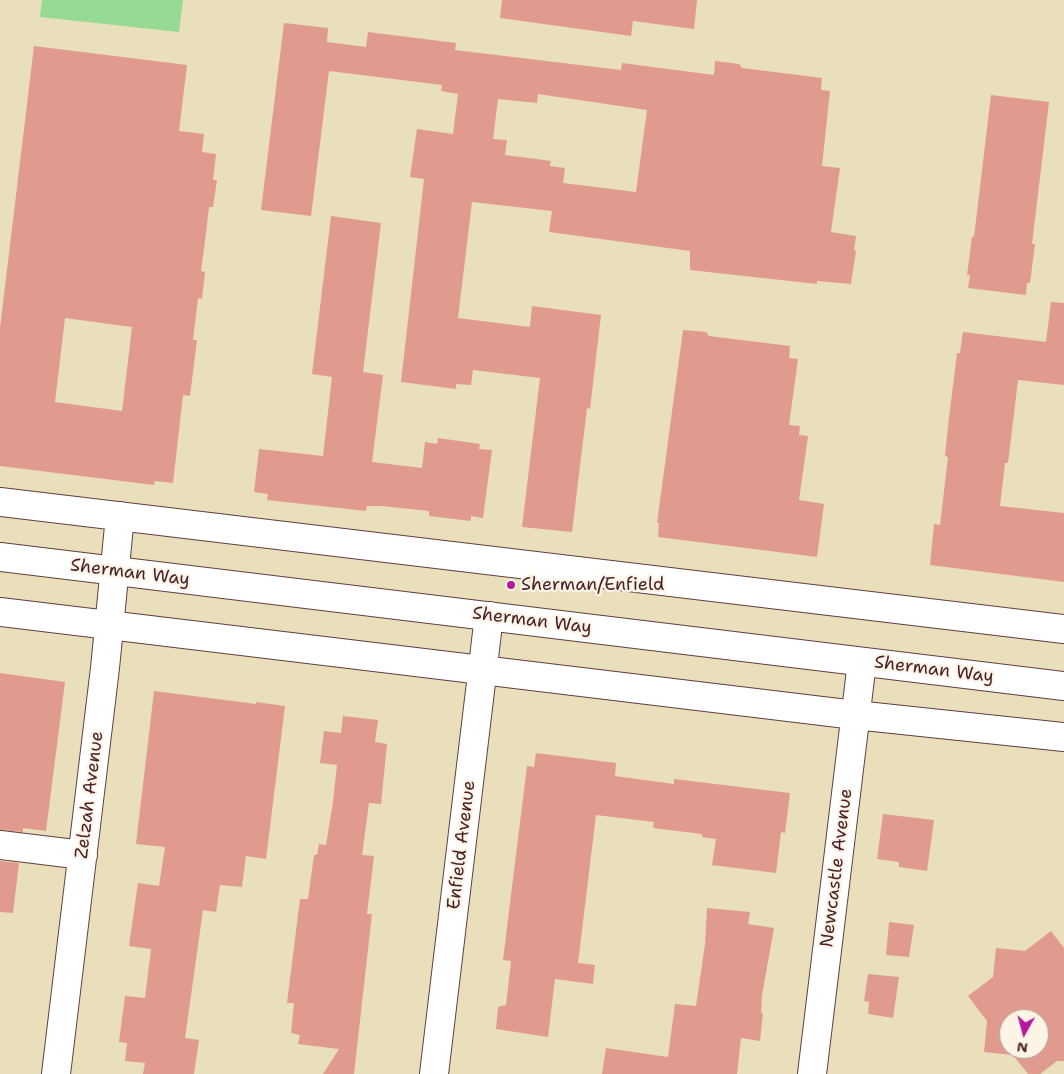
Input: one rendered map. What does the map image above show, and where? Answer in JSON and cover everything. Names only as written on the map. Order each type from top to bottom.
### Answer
[{"type":"street","points":[[0,502],[1064,629]]},
{"type":"street","name":"Zelzah Avenue","points":[[56,1074],[110,626],[120,516]]},
{"type":"street","name":"Sherman Way","points":[[0,557],[1064,686]]},
{"type":"street","points":[[0,612],[855,715],[1064,737]]},
{"type":"street","name":"Enfield Avenue","points":[[434,1074],[489,616]]},
{"type":"street","name":"Newcastle Avenue","points":[[812,1074],[862,662]]},
{"type":"street","points":[[0,844],[83,855]]},
{"type":"green space","points":[[42,0],[183,0],[179,32],[40,17]]},
{"type":"building","points":[[502,0],[697,0],[694,29],[633,21],[631,36],[500,18]]},
{"type":"building","points":[[284,23],[328,28],[327,42],[366,47],[368,32],[456,43],[455,50],[621,70],[622,63],[714,75],[715,61],[739,64],[742,68],[822,78],[821,90],[830,91],[822,166],[840,168],[831,232],[856,236],[854,250],[856,251],[851,284],[817,281],[817,284],[690,270],[690,251],[549,232],[552,211],[472,202],[458,318],[530,327],[532,306],[601,315],[590,409],[587,408],[572,532],[522,527],[540,378],[473,370],[471,385],[456,384],[456,389],[401,382],[424,179],[410,177],[417,129],[453,134],[458,94],[441,91],[442,85],[329,71],[311,216],[261,210]],"holes":[[[538,94],[647,110],[636,192],[563,183],[565,168],[550,166],[551,161],[505,155],[507,140],[493,139],[498,99],[537,103]]]},
{"type":"building","points":[[34,46],[187,65],[179,131],[204,134],[202,152],[216,154],[213,180],[217,180],[213,207],[209,207],[201,271],[205,272],[202,299],[198,298],[193,340],[197,340],[190,396],[183,395],[173,483],[155,481],[154,485],[0,466],[0,328]],"holes":[[[65,318],[132,327],[122,411],[55,402]]]},
{"type":"building","points":[[991,95],[1049,102],[1032,244],[1035,244],[1030,283],[1027,283],[1026,295],[968,288],[970,275],[967,275],[972,237],[974,237]]},
{"type":"building","points":[[331,216],[381,223],[363,372],[383,375],[372,462],[422,468],[425,442],[437,444],[438,438],[480,444],[479,449],[492,450],[483,518],[471,516],[471,521],[429,516],[429,511],[382,506],[367,506],[366,511],[267,500],[268,494],[254,492],[259,449],[323,456],[332,377],[312,374]]},
{"type":"building","points":[[1051,302],[1064,303],[1064,385],[1018,380],[1008,463],[1005,463],[1000,506],[1064,513],[1064,582],[930,565],[934,524],[940,525],[948,457],[945,456],[948,426],[957,353],[960,353],[963,332],[1046,342]]},
{"type":"building","points":[[683,330],[706,332],[709,336],[790,346],[789,358],[798,359],[789,425],[800,426],[799,435],[808,436],[799,500],[824,504],[817,557],[658,537],[659,523],[657,523]]},
{"type":"building","points":[[0,673],[65,682],[46,831],[23,828],[23,832],[0,830]]},
{"type":"building","points":[[154,691],[285,706],[266,859],[246,856],[242,887],[220,885],[216,912],[203,910],[185,1038],[199,1040],[194,1074],[143,1074],[145,1063],[125,1061],[127,1043],[119,1042],[125,996],[145,998],[151,949],[129,946],[138,883],[159,886],[165,847],[136,844]]},
{"type":"building","points":[[343,716],[378,720],[375,742],[387,744],[381,804],[369,803],[362,855],[374,856],[367,914],[372,914],[354,1074],[323,1074],[339,1049],[298,1044],[300,1035],[291,1033],[294,1003],[287,1003],[300,899],[308,899],[314,855],[317,855],[319,844],[326,845],[333,802],[337,765],[320,763],[324,731],[341,733]]},
{"type":"building","points":[[536,753],[616,763],[615,776],[674,784],[674,779],[790,793],[785,833],[781,832],[776,873],[712,865],[716,839],[702,837],[702,834],[653,828],[654,822],[596,815],[578,963],[595,965],[593,984],[555,979],[548,1037],[496,1029],[498,1007],[506,1005],[511,961],[503,960],[527,766],[534,767]]},
{"type":"building","points":[[883,814],[934,820],[927,871],[899,867],[899,862],[877,859]]},
{"type":"building","points":[[0,861],[19,863],[13,913],[0,912]]},
{"type":"building","points":[[707,908],[750,912],[748,924],[774,928],[762,995],[761,1013],[763,1013],[760,1041],[741,1038],[737,1074],[602,1074],[606,1048],[668,1057],[675,1004],[696,1006],[705,944]]},
{"type":"building","points":[[889,922],[914,925],[909,957],[886,955]]},
{"type":"building","points":[[1051,931],[1064,948],[1064,1061],[1057,1061],[1040,1074],[1028,1074],[1016,1059],[1049,1059],[1049,1009],[999,1009],[999,1054],[984,1052],[987,1021],[968,996],[993,977],[996,948],[1025,951]]},
{"type":"building","points":[[868,974],[899,977],[893,1018],[868,1014],[869,1002],[864,1001]]},
{"type":"place","name":"Sherman/Enfield","points":[[511,585]]}]
